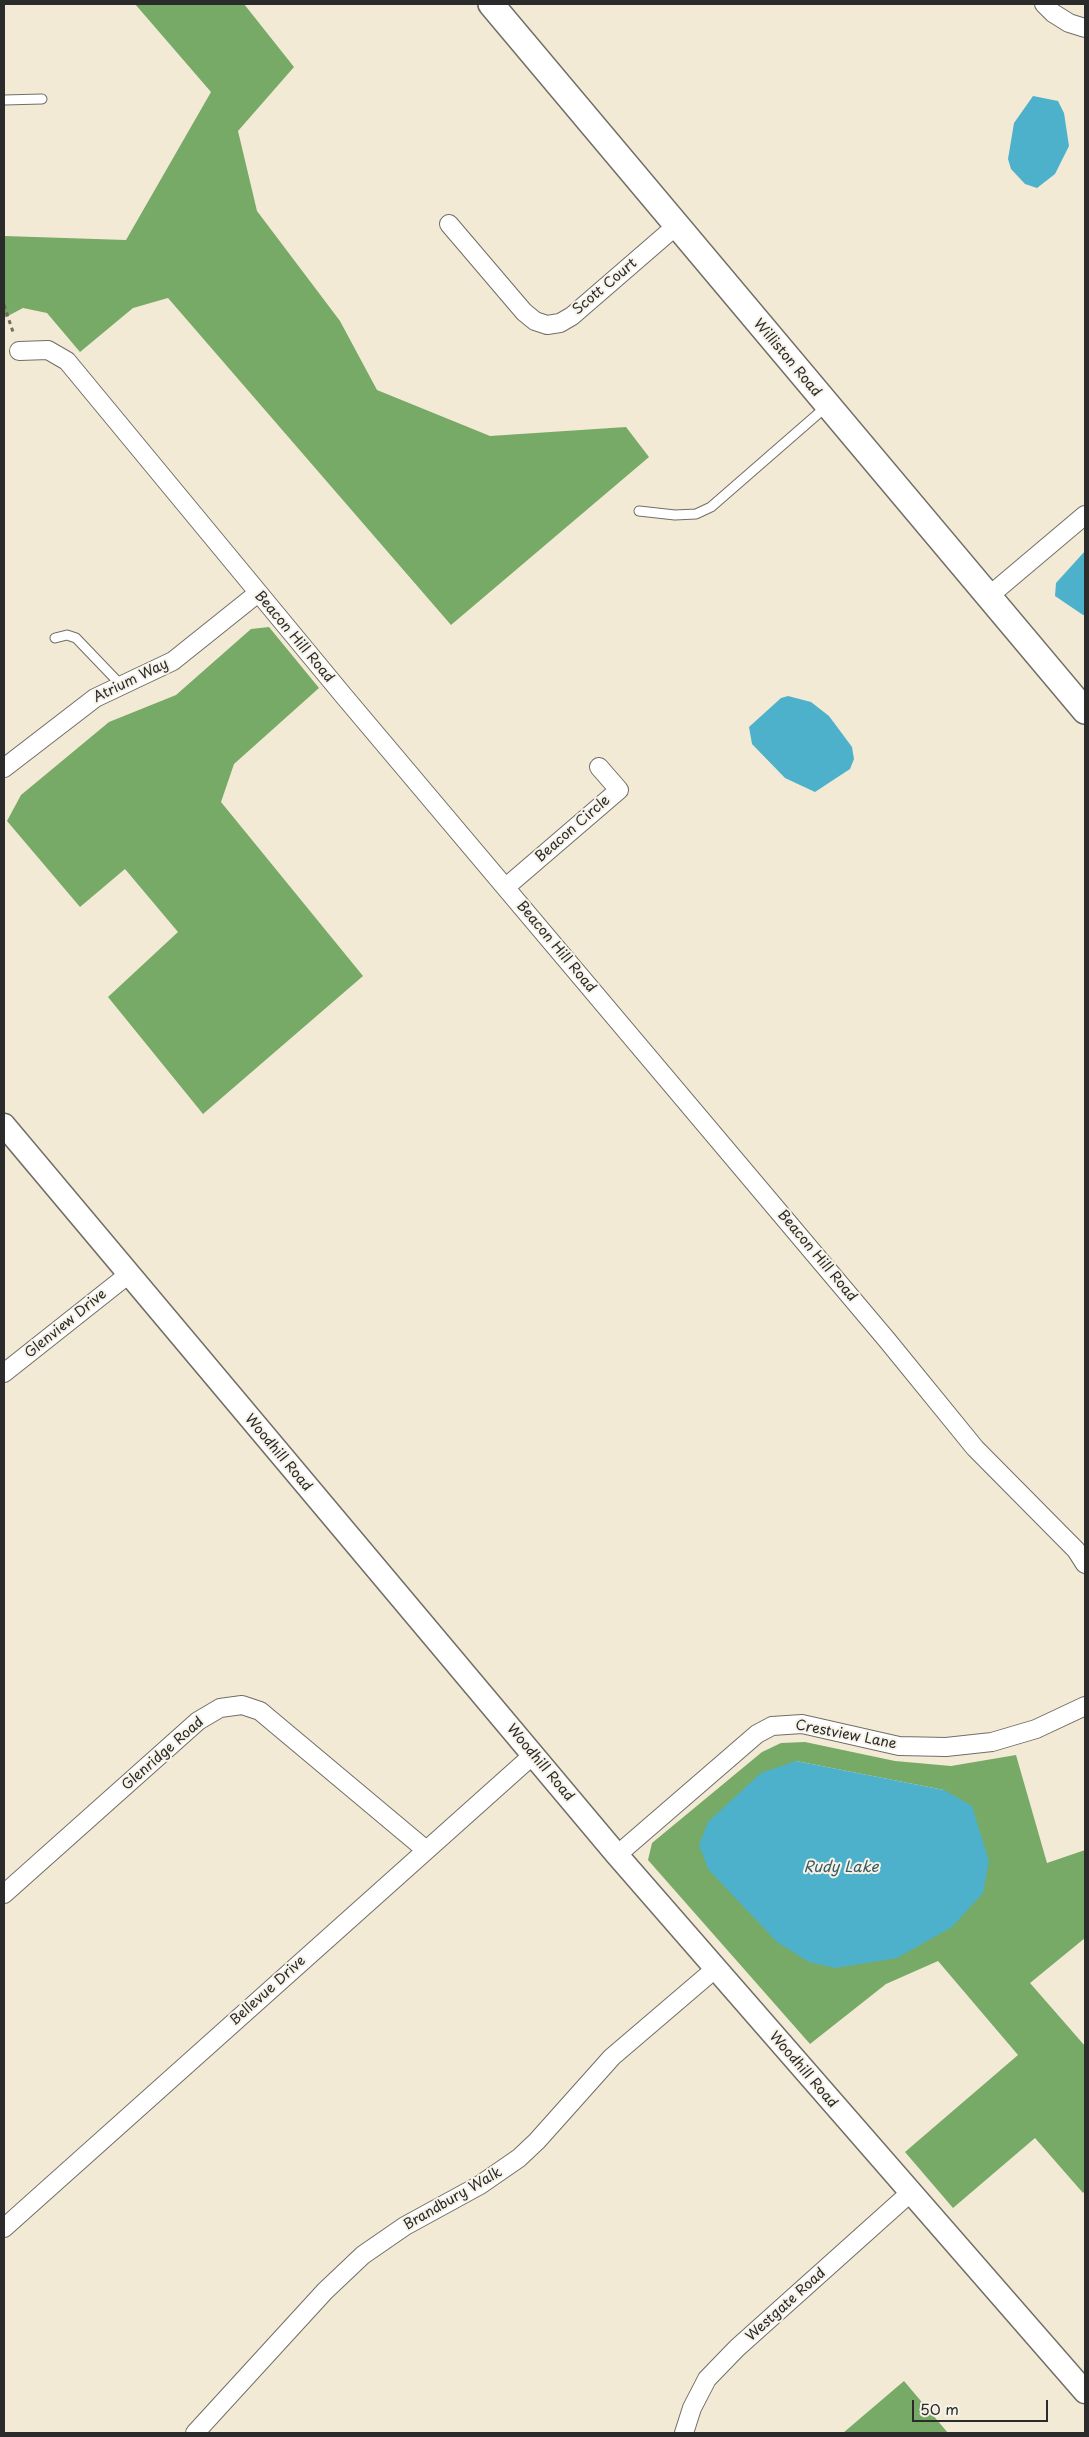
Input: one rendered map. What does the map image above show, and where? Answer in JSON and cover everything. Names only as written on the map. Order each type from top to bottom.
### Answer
[{"type":"main road","name":"Williston Road","points":[[491,4],[1085,711]]},
{"type":"street","points":[[1044,4],[1052,13],[1085,28]]},
{"type":"street","name":"Scott Court","points":[[449,224],[524,312],[535,321],[547,325],[560,323],[572,316],[676,226]]},
{"type":"street","name":"Beacon Hill Road","points":[[19,351],[48,350],[67,361],[258,593],[881,1332],[975,1448],[1076,1550],[1085,1564]]},
{"type":"street","points":[[989,596],[1085,515]]},
{"type":"street","name":"Atrium Way","points":[[4,768],[95,698],[173,661],[258,593]]},
{"type":"street","name":"Beacon Circle","points":[[506,888],[618,790],[599,768]]},
{"type":"street","name":"Woodhill Road","points":[[4,1125],[617,1855],[910,2193],[1083,2386]]},
{"type":"street","name":"Glenview Drive","points":[[4,1373],[128,1274]]},
{"type":"street","name":"Glenridge Road","points":[[4,1894],[198,1720],[220,1708],[242,1705],[260,1711],[426,1850]]},
{"type":"street","name":"Crestview Lane","points":[[617,1855],[757,1734],[772,1726],[802,1724],[900,1746],[946,1747],[992,1742],[1036,1729],[1085,1706]]},
{"type":"street","name":"Bellevue Drive","points":[[4,2228],[533,1755]]},
{"type":"street","name":"Brandbury Walk","points":[[194,2433],[325,2291],[363,2256],[405,2226],[480,2185],[519,2158],[537,2141],[612,2057],[715,1969]]},
{"type":"street","name":"Westgate Road","points":[[684,2433],[692,2408],[707,2379],[737,2348],[910,2193]]},
{"type":"lane","points":[[4,100],[42,99]]},
{"type":"lane","points":[[639,511],[696,514],[710,507],[827,406]]},
{"type":"lane","points":[[55,638],[66,635],[76,638],[122,686]]},
{"type":"path","points":[[4,305],[19,351]]},
{"type":"green space","points":[[135,4],[244,4],[294,67],[238,131],[257,211],[340,321],[377,390],[490,436],[626,427],[649,457],[451,625],[168,298],[133,308],[80,352],[47,313],[23,308],[4,318],[4,236],[126,240],[211,92]]},
{"type":"green space","points":[[269,627],[319,688],[234,764],[221,802],[363,976],[203,1114],[108,997],[178,932],[125,869],[80,907],[7,821],[21,795],[109,722],[176,695],[251,629]]},
{"type":"green space","points":[[805,1742],[895,1761],[951,1766],[1016,1755],[1047,1863],[1085,1850],[1085,1938],[1030,1983],[1085,2046],[1085,2191],[1083,2193],[1035,2138],[953,2208],[905,2152],[1018,2055],[938,1961],[886,1984],[810,2044],[648,1860],[652,1843],[762,1752],[781,1743]],"holes":[[[796,1761],[944,1790],[952,1927]]]},
{"type":"green space","points":[[904,2381],[948,2433],[843,2433]]},
{"type":"water","points":[[1033,96],[1058,101],[1064,113],[1069,146],[1055,174],[1037,188],[1025,184],[1011,169],[1008,159],[1014,123]]},
{"type":"water","points":[[1085,551],[1085,615],[1083,615],[1055,596],[1056,583]]},
{"type":"water","points":[[788,696],[811,702],[829,716],[852,747],[854,759],[850,769],[815,792],[785,778],[752,744],[749,727],[781,698]]},
{"type":"water","name":"Rudy Lake","points":[[796,1761],[944,1790],[972,1806],[989,1861],[983,1893],[952,1927],[897,1958],[835,1968],[809,1962],[777,1942],[708,1869],[699,1845],[708,1822],[761,1773]]}]
